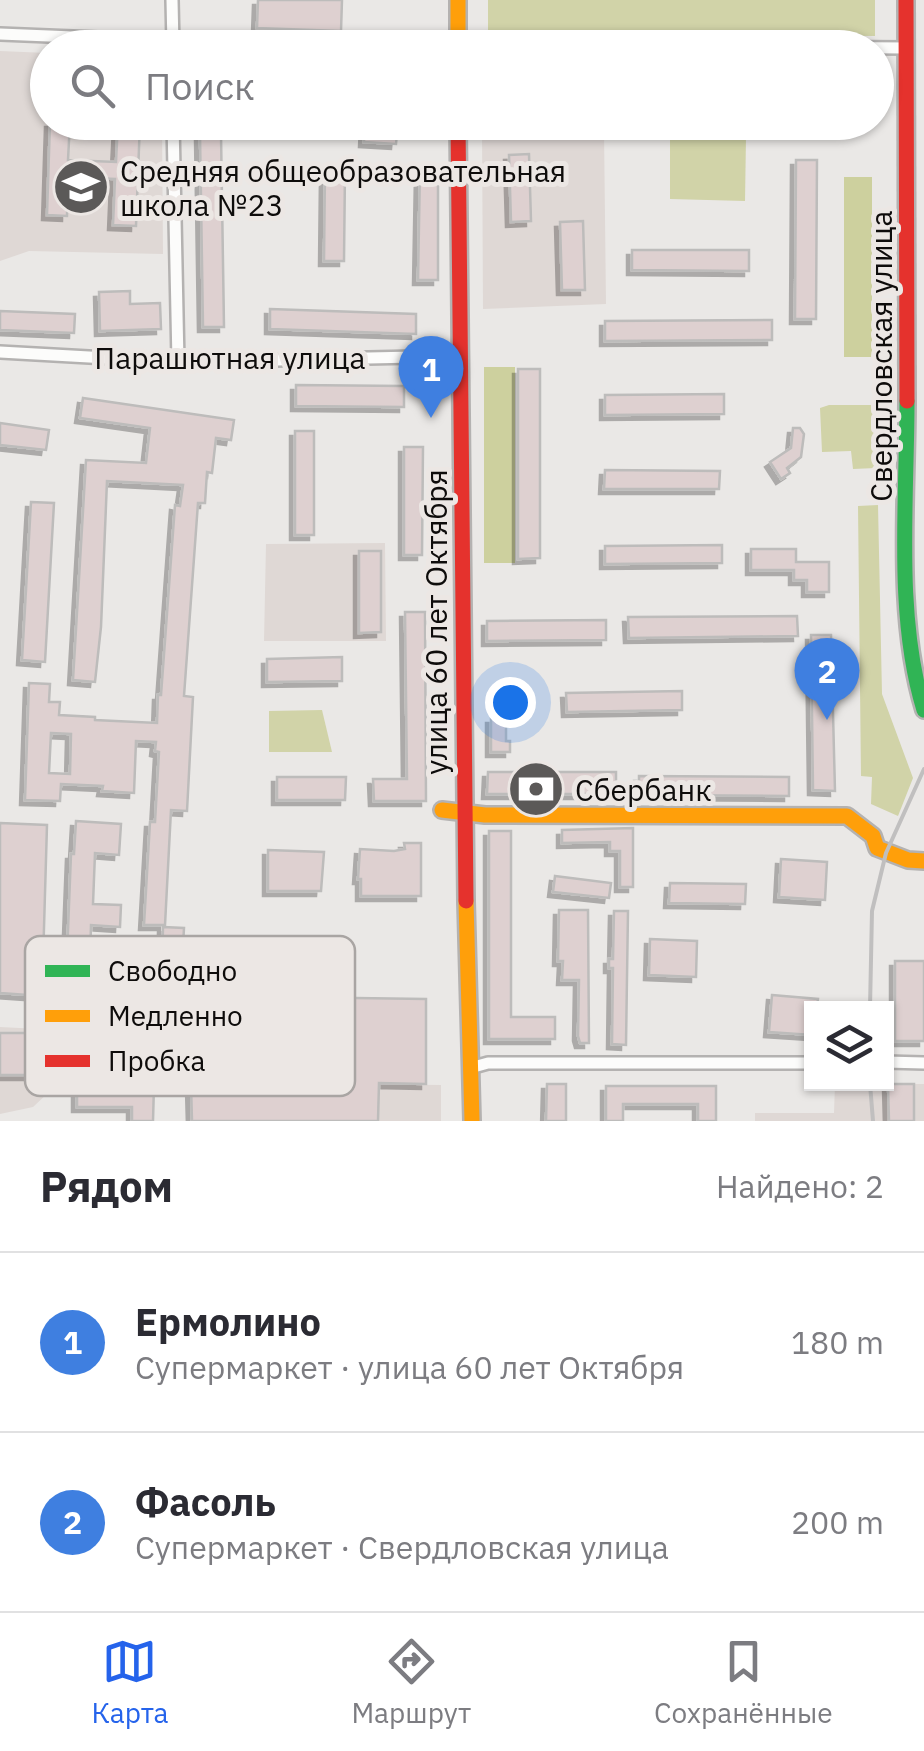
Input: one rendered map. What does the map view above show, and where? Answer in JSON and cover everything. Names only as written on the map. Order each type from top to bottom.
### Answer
[{"type":"main road","points":[[458,0],[458,30]]},
{"type":"main road","name":"Свердловская улица","points":[[906,0],[907,627],[924,710]]},
{"type":"main road","name":"улица 60 лет Октября","points":[[458,140],[464,812],[472,1121]]},
{"type":"main road","points":[[442,810],[847,816],[874,836],[877,848],[908,860],[924,861]]},
{"type":"street","points":[[172,0],[172,30]]},
{"type":"street","points":[[0,34],[30,36]]},
{"type":"street","points":[[894,48],[907,48]]},
{"type":"street","points":[[173,140],[178,362]]},
{"type":"street","name":"Парашютная улица","points":[[0,352],[178,362],[460,356]]},
{"type":"street","points":[[470,1068],[488,1062],[804,1062]]},
{"type":"street","points":[[894,1062],[924,1062]]},
{"type":"shaded area","name":"Средняя общеобразовательная школа №23","points":[[0,51],[30,52],[30,140],[162,140],[163,254],[29,251],[0,261]]},
{"type":"shaded area","points":[[482,140],[604,140],[606,304],[483,309]]},
{"type":"shaded area","points":[[385,543],[386,641],[264,641],[266,544]]},
{"type":"shaded area","points":[[0,1027],[25,1028],[25,1096],[45,1096],[33,1107],[0,1114]]},
{"type":"shaded area","points":[[355,1084],[441,1085],[441,1121],[227,1121],[227,1096],[355,1096]]},
{"type":"shaded area","points":[[894,1084],[924,1084],[924,1121],[755,1121],[755,1113],[834,1113],[835,1091],[894,1091]]},
{"type":"green space","points":[[488,0],[875,0],[875,30],[488,30]]},
{"type":"green space","points":[[670,140],[746,140],[745,201],[670,199]]},
{"type":"green space","points":[[844,177],[872,177],[872,357],[844,357]]},
{"type":"green space","points":[[484,367],[515,367],[515,563],[484,563]]},
{"type":"green space","points":[[872,405],[876,468],[853,469],[851,451],[822,452],[820,408]]},
{"type":"green space","points":[[878,505],[882,694],[913,778],[898,816],[871,804],[872,777],[861,776],[858,506]]},
{"type":"green space","points":[[322,710],[332,752],[269,752],[269,711]]},
{"type":"building","points":[[258,0],[342,0],[341,30],[257,28]]},
{"type":"building","points":[[49,140],[69,140],[68,160],[116,162],[117,140],[139,140],[136,226],[113,225],[115,179],[68,177],[67,216],[47,215]]},
{"type":"building","points":[[200,140],[221,140],[224,327],[203,327]]},
{"type":"building","points":[[364,140],[396,140],[396,144]]},
{"type":"building","points":[[529,154],[531,221],[511,222],[509,155]]},
{"type":"building","points":[[796,160],[817,160],[816,319],[795,319]]},
{"type":"building","points":[[420,169],[438,169],[438,280],[418,280]]},
{"type":"building","points":[[325,170],[345,170],[344,261],[324,261]]},
{"type":"building","points":[[583,221],[585,290],[562,290],[560,222]]},
{"type":"building","points":[[632,250],[749,250],[749,271],[632,270]]},
{"type":"building","points":[[130,291],[130,304],[160,303],[161,329],[100,331],[99,292]]},
{"type":"building","points":[[270,309],[416,314],[416,334],[270,329]]},
{"type":"building","points":[[0,311],[75,314],[74,333],[0,330]]},
{"type":"building","points":[[772,320],[772,340],[605,341],[605,321]]},
{"type":"building","points":[[518,369],[540,369],[540,558],[518,559]]},
{"type":"building","points":[[296,385],[404,386],[404,407],[296,406]]},
{"type":"building","points":[[724,394],[724,414],[605,415],[605,395]]},
{"type":"building","points":[[83,398],[234,420],[231,440],[216,438],[212,473],[207,472],[205,503],[198,503],[184,696],[193,697],[187,811],[171,810],[165,925],[144,925],[150,822],[155,822],[159,752],[155,751],[156,742],[136,741],[134,793],[102,791],[103,786],[61,784],[60,801],[25,800],[29,683],[50,684],[49,702],[60,702],[59,715],[157,723],[175,505],[180,506],[183,485],[107,481],[95,682],[73,680],[86,460],[146,463],[150,428],[80,418]],"holes":[[[51,733],[71,734],[70,774],[49,773]]]},
{"type":"building","points":[[0,423],[49,430],[46,450],[0,445]]},
{"type":"building","points":[[793,428],[800,428],[804,434],[801,457],[781,479],[770,462],[791,448]]},
{"type":"building","points":[[295,431],[314,431],[314,535],[295,535]]},
{"type":"building","points":[[404,447],[423,447],[422,555],[404,555]]},
{"type":"building","points":[[605,470],[720,471],[719,489],[604,489]]},
{"type":"building","points":[[31,502],[54,503],[45,662],[22,660]]},
{"type":"building","points":[[722,545],[722,563],[605,564],[605,546]]},
{"type":"building","points":[[751,549],[796,549],[796,562],[829,562],[829,592],[807,592],[807,580],[794,580],[794,570],[751,570]]},
{"type":"building","points":[[359,551],[381,551],[381,632],[359,633]]},
{"type":"building","points":[[405,612],[425,612],[426,801],[374,801],[373,779],[407,779]]},
{"type":"building","points":[[797,616],[798,636],[629,638],[628,617]]},
{"type":"building","points":[[606,620],[606,640],[487,641],[487,621]]},
{"type":"building","points":[[811,635],[831,635],[835,791],[813,790]]},
{"type":"building","points":[[342,657],[342,681],[267,682],[267,659]]},
{"type":"building","points":[[682,691],[682,710],[567,712],[566,693]]},
{"type":"building","points":[[491,718],[506,718],[510,752],[491,752]]},
{"type":"building","points":[[488,772],[616,772],[616,794],[487,794]]},
{"type":"building","points":[[639,776],[789,777],[789,796],[639,795]]},
{"type":"building","points":[[277,777],[346,777],[345,800],[277,800]]},
{"type":"building","points":[[76,821],[121,824],[119,855],[95,853],[93,904],[121,905],[120,927],[91,925],[91,936],[68,936]]},
{"type":"building","points":[[0,823],[47,825],[44,936],[25,936],[25,995],[0,993]]},
{"type":"building","points":[[633,828],[633,887],[620,887],[620,851],[610,851],[610,842],[562,843],[562,830]]},
{"type":"building","points":[[489,831],[511,831],[511,1017],[555,1017],[555,1039],[489,1039]]},
{"type":"building","points":[[404,843],[421,843],[421,896],[361,896],[360,849],[394,851],[405,849]]},
{"type":"building","points":[[268,850],[324,852],[321,891],[268,891]]},
{"type":"building","points":[[781,859],[827,862],[825,900],[779,897]]},
{"type":"building","points":[[555,876],[611,883],[609,898],[553,892]]},
{"type":"building","points":[[670,883],[746,884],[745,904],[669,903]]},
{"type":"building","points":[[559,910],[588,910],[589,1043],[580,1043],[578,1036],[579,980],[562,980],[563,961],[558,961]]},
{"type":"building","points":[[614,911],[628,911],[626,1045],[612,1044],[613,968],[609,968],[609,959],[613,959]]},
{"type":"building","points":[[163,927],[184,928],[184,936],[163,936]]},
{"type":"building","points":[[650,939],[697,941],[696,977],[649,975]]},
{"type":"building","points":[[895,961],[924,961],[924,1041],[895,1041]]},
{"type":"building","points":[[772,995],[818,999],[804,1001],[804,1034],[769,1032]]},
{"type":"building","points":[[355,998],[426,999],[426,1084],[379,1083],[378,1121],[192,1121],[191,1096],[355,1096]]},
{"type":"building","points":[[0,1033],[25,1033],[25,1075],[0,1075]]},
{"type":"building","points":[[547,1084],[566,1084],[566,1121],[546,1121]]},
{"type":"building","points":[[894,1084],[914,1084],[914,1121],[889,1121],[888,1091],[894,1091]]},
{"type":"building","points":[[606,1086],[716,1086],[716,1121],[698,1121],[698,1104],[623,1104],[623,1121],[606,1121]]},
{"type":"building","points":[[77,1096],[154,1096],[153,1121],[132,1121],[132,1107],[77,1107]]},
{"type":"railway","points":[[870,1001],[872,911],[886,853],[924,769]]},
{"type":"railway","points":[[871,1091],[873,1121]]},
{"type":"traffic: fast","points":[[907,401],[906,597],[915,674],[924,710]]},
{"type":"traffic: slow","points":[[458,0],[458,30]]},
{"type":"traffic: slow","points":[[442,810],[485,815],[847,816],[873,836],[877,848],[908,860],[924,861]]},
{"type":"traffic: slow","points":[[466,901],[472,1121]]},
{"type":"traffic: jam","points":[[906,0],[907,401]]},
{"type":"traffic: jam","points":[[458,140],[466,901]]},
{"type":"place","name":"Средняя общеобразовательная школа №23","points":[[81,187]]},
{"type":"place","name":"Ермолино","points":[[431,418]]},
{"type":"place","name":"Фасоль","points":[[827,720]]},
{"type":"place","name":"Сбербанк","points":[[536,789]]}]
